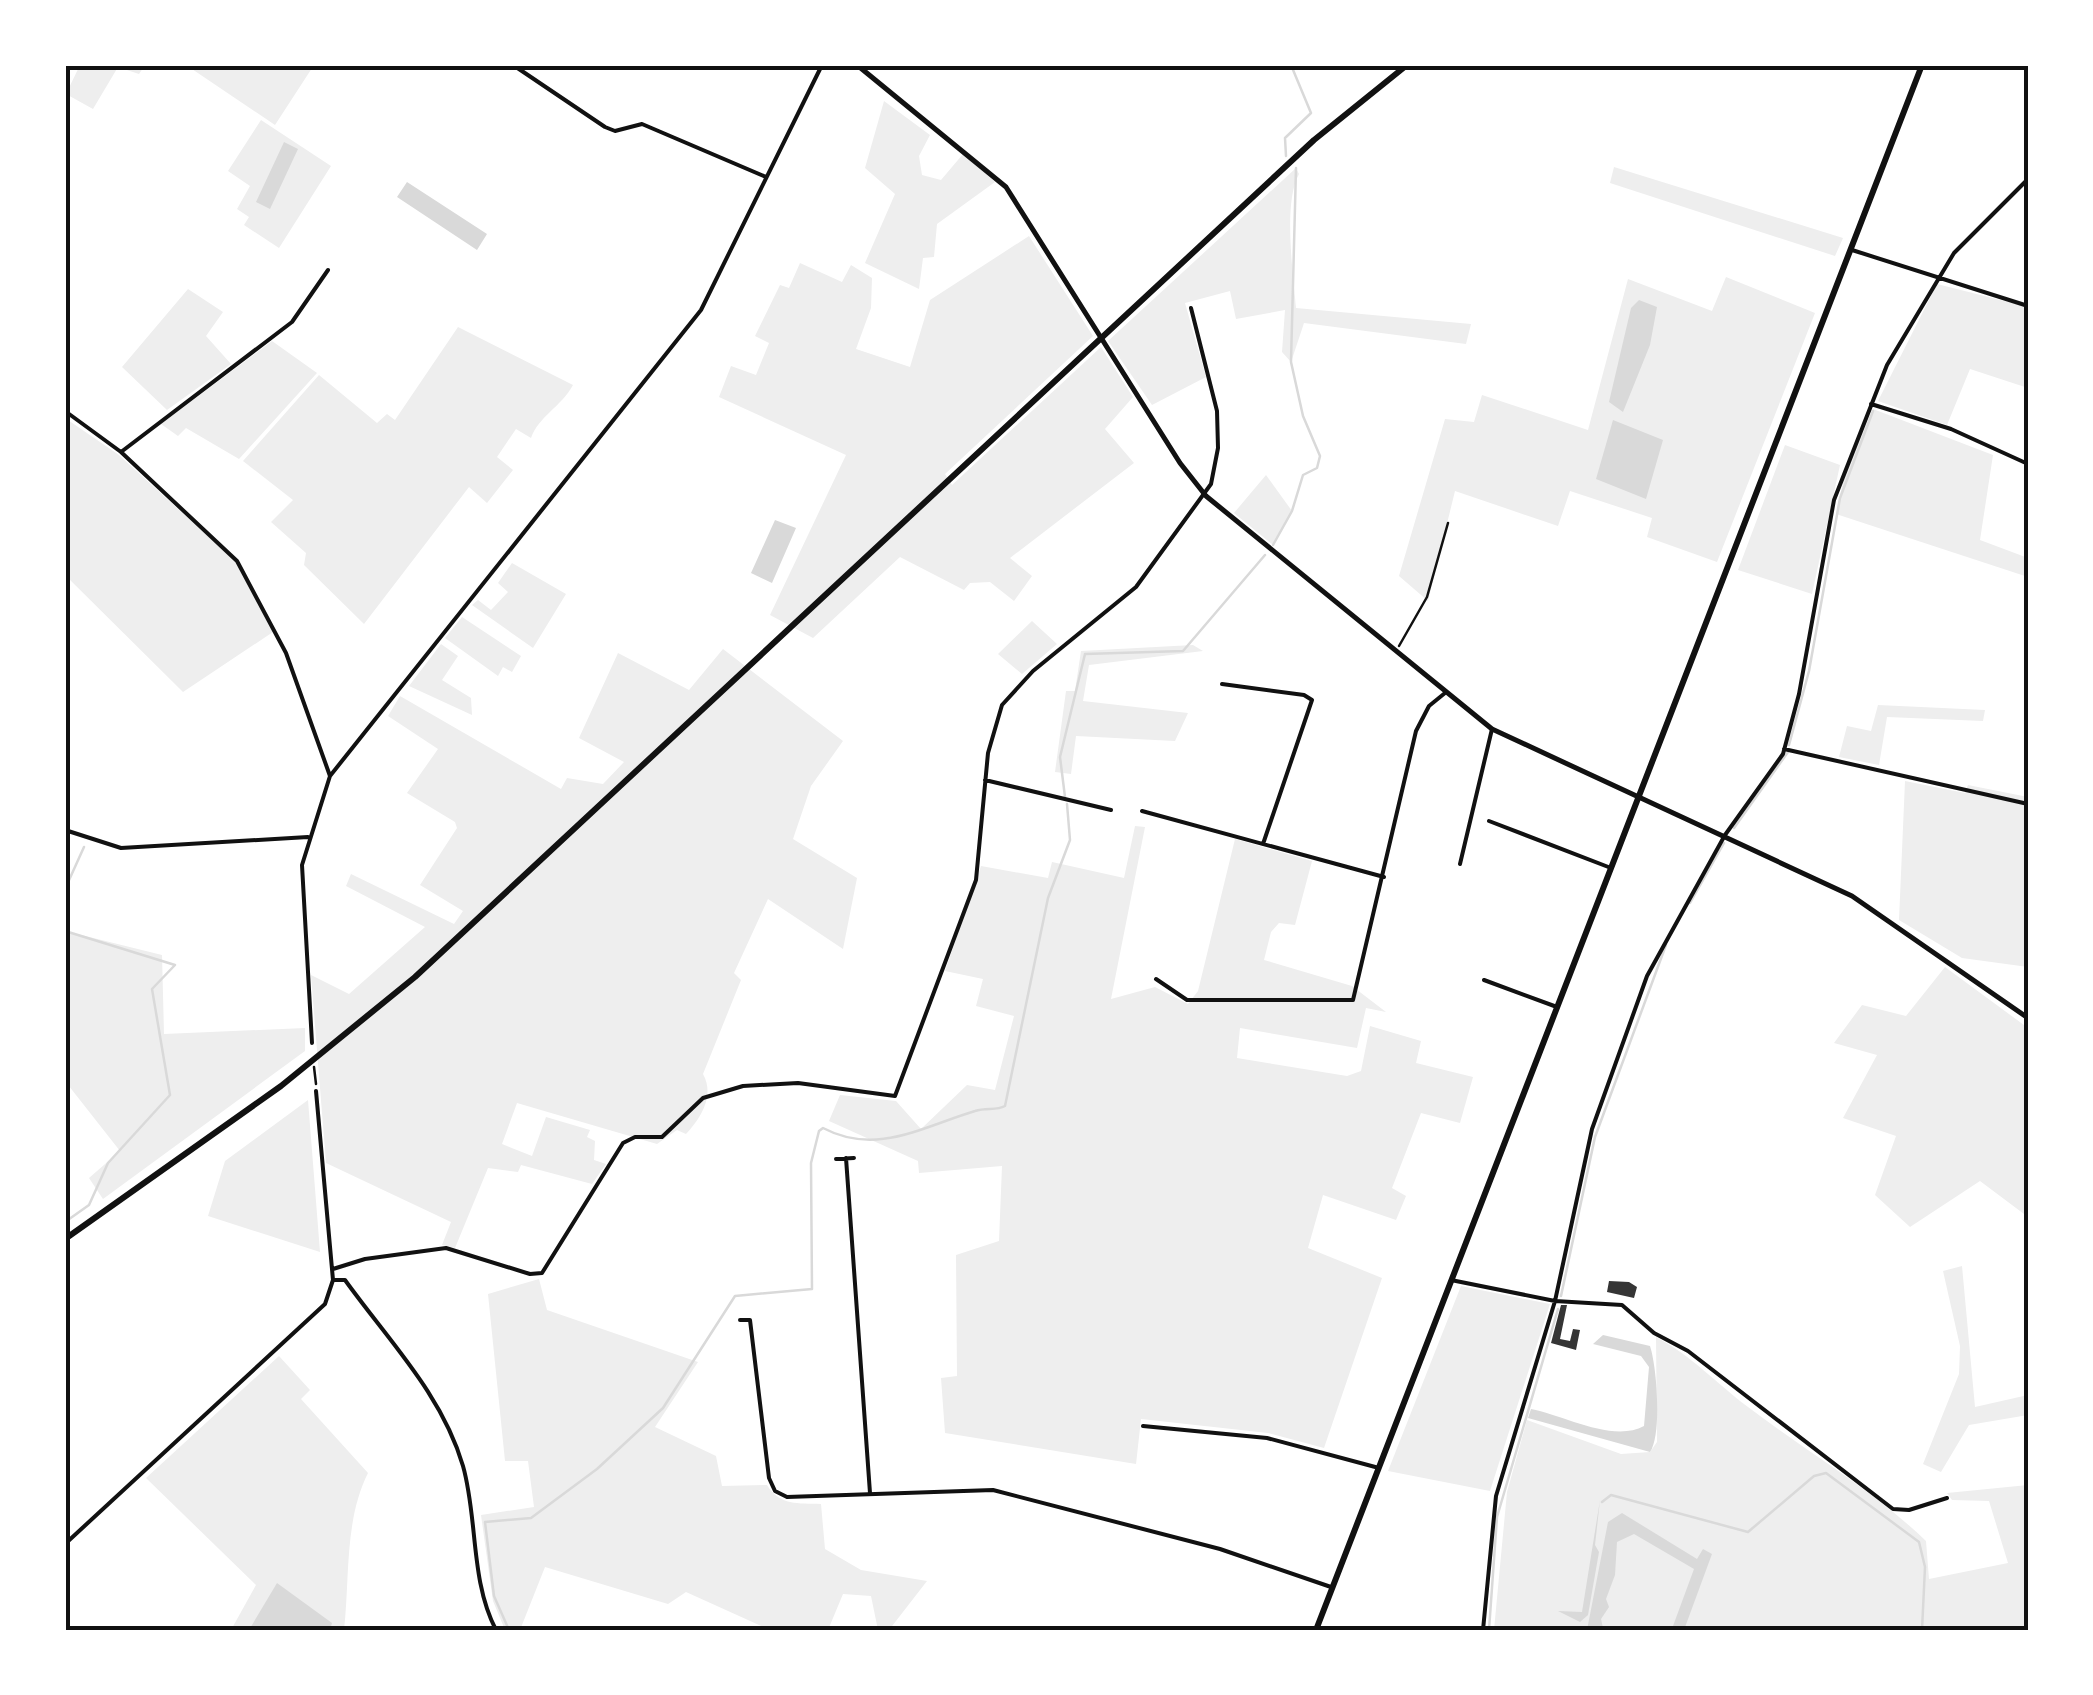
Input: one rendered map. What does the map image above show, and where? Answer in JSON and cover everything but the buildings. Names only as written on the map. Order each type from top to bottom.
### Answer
[{"type":"main road","points":[[65,1239],[306,1067],[502,898],[1314,140],[1407,65]]},
{"type":"main road","points":[[1316,1630],[1922,65]]},
{"type":"street","points":[[513,65],[615,132],[642,124],[766,177]]},
{"type":"street","points":[[312,1043],[302,866],[308,836],[330,776],[701,310],[822,65]]},
{"type":"street","points":[[857,65],[1006,187],[1206,496],[1394,652],[1492,728],[1852,896],[2028,1018]]},
{"type":"street","points":[[1483,1630],[1496,1496],[1555,1301],[1592,1129],[1647,976],[1725,835],[1773,772],[1784,749],[1799,694],[1834,500],[1871,404],[1954,253],[2028,179]]},
{"type":"street","points":[[1851,250],[2028,306]]},
{"type":"street","points":[[121,452],[292,322],[328,270]]},
{"type":"street","points":[[332,1270],[364,1259],[446,1248],[530,1274],[542,1273],[622,1144],[635,1137],[662,1137],[703,1098],[778,1082],[895,1096],[976,880],[994,722],[1009,694],[1136,587],[1206,496],[1215,471],[1218,429],[1191,308]]},
{"type":"street","points":[[1871,404],[1951,429],[2028,464]]},
{"type":"street","points":[[65,411],[121,452],[230,554],[254,586],[286,653],[330,776]]},
{"type":"street","points":[[1222,684],[1304,695],[1312,700],[1263,844]]},
{"type":"street","points":[[1156,979],[1187,1000],[1353,1000],[1416,730],[1428,706],[1445,693]]},
{"type":"street","points":[[1460,864],[1492,728]]},
{"type":"street","points":[[1784,749],[2028,804]]},
{"type":"street","points":[[985,780],[1111,810]]},
{"type":"street","points":[[1142,811],[1384,877]]},
{"type":"street","points":[[1489,822],[1611,868]]},
{"type":"street","points":[[65,830],[121,848],[308,836]]},
{"type":"street","points":[[1484,980],[1557,1007]]},
{"type":"street","points":[[65,1544],[318,1311],[330,1294],[333,1280],[316,1091]]},
{"type":"street","points":[[846,1158],[870,1494]]},
{"type":"street","points":[[836,1159],[854,1158]]},
{"type":"street","points":[[333,1280],[345,1280],[423,1383],[452,1432],[469,1491],[484,1602],[496,1630]]},
{"type":"street","points":[[1452,1280],[1555,1301],[1627,1307],[1654,1333],[1688,1351],[1893,1509],[1909,1510],[1947,1498]]},
{"type":"street","points":[[740,1320],[750,1320],[769,1478],[775,1491],[787,1497],[993,1490],[1220,1548],[1332,1587]]},
{"type":"street","points":[[1143,1426],[1267,1438],[1379,1468]]},
{"type":"path","points":[[1394,652],[1418,618],[1448,524]]},
{"type":"shaded area","points":[[80,65],[145,65],[139,74],[118,67],[93,109],[66,94]]},
{"type":"shaded area","points":[[186,65],[314,65],[275,125]]},
{"type":"shaded area","points":[[884,101],[930,135],[919,156],[922,175],[941,180],[963,154],[995,182],[937,224],[934,257],[923,258],[919,289],[865,263],[895,194],[865,168]]},
{"type":"shaded area","points":[[261,120],[331,166],[279,248],[244,225],[249,217],[237,209],[250,186],[228,171]]},
{"type":"shaded area","points":[[284,142],[298,149],[270,209],[256,202]]},
{"type":"shaded area","points":[[1614,167],[1843,238],[1835,256],[1610,183]]},
{"type":"shaded area","points":[[1296,168],[1299,174],[1290,220],[1296,308],[1471,324],[1466,344],[1304,323],[1291,362],[1282,352],[1285,310],[1236,319],[1230,291],[1185,303],[1206,377],[1152,405],[1108,341]]},
{"type":"shaded area","points":[[407,182],[487,234],[477,250],[397,197]]},
{"type":"shaded area","points":[[1029,236],[1093,336],[945,474],[952,485],[1101,347],[1133,397],[1105,429],[1134,463],[1010,558],[1032,576],[1014,601],[990,582],[970,583],[964,590],[900,557],[813,638],[770,615],[846,455],[719,397],[731,366],[756,375],[769,343],[755,336],[780,285],[789,288],[800,263],[842,282],[851,265],[872,278],[871,308],[856,349],[910,367],[930,300]]},
{"type":"shaded area","points":[[1726,277],[1815,313],[1717,562],[1647,537],[1652,518],[1570,491],[1558,526],[1455,491],[1428,601],[1399,576],[1445,419],[1474,422],[1482,395],[1588,430],[1628,279],[1712,311]]},
{"type":"shaded area","points":[[1937,284],[2028,307],[2028,388],[1970,369],[1947,425],[1878,401]]},
{"type":"shaded area","points":[[188,289],[223,312],[206,336],[231,364],[167,410],[122,367]]},
{"type":"shaded area","points":[[1639,300],[1657,307],[1650,345],[1623,412],[1609,402],[1631,308]]},
{"type":"shaded area","points":[[458,327],[573,385],[531,438],[516,429],[497,457],[513,470],[487,503],[469,487],[364,624],[304,565],[306,553],[271,522],[293,500],[243,461],[319,375],[377,423],[387,414],[395,420]]},
{"type":"shaded area","points":[[272,341],[317,373],[239,459],[186,428],[178,436],[161,424]]},
{"type":"shaded area","points":[[1873,409],[1993,455],[1980,540],[2028,558],[2028,577],[1836,514],[1845,473]]},
{"type":"shaded area","points":[[65,418],[119,455],[235,561],[273,632],[183,692],[65,575]]},
{"type":"shaded area","points":[[1613,420],[1663,440],[1646,499],[1596,479]]},
{"type":"shaded area","points":[[1785,445],[1840,465],[1812,594],[1738,570]]},
{"type":"shaded area","points":[[1266,475],[1292,511],[1273,545],[1234,513]]},
{"type":"shaded area","points":[[775,520],[796,528],[772,583],[751,573]]},
{"type":"shaded area","points":[[512,563],[566,594],[533,648],[472,605],[478,600],[491,610],[508,592],[498,583]]},
{"type":"shaded area","points":[[462,617],[521,656],[512,672],[503,667],[498,676],[445,638]]},
{"type":"shaded area","points":[[1032,621],[1057,644],[1022,674],[998,654]]},
{"type":"shaded area","points":[[441,644],[458,656],[442,680],[471,698],[472,715],[409,686]]},
{"type":"shaded area","points":[[1193,645],[1203,651],[1089,665],[1083,701],[1188,713],[1175,741],[1076,736],[1071,774],[1055,772],[1066,691],[1075,691],[1081,651]]},
{"type":"shaded area","points":[[723,649],[843,741],[811,786],[793,839],[857,878],[843,949],[768,899],[734,973],[741,980],[703,1074],[708,1090],[705,1106],[686,1134],[677,1130],[657,1144],[517,1103],[502,1144],[532,1156],[546,1117],[590,1130],[587,1137],[595,1141],[594,1160],[606,1164],[592,1184],[521,1165],[518,1172],[488,1168],[455,1248],[442,1245],[451,1222],[326,1163],[311,975],[349,994],[425,927],[346,886],[351,874],[454,924],[463,911],[420,885],[457,828],[455,822],[407,793],[438,749],[388,716],[400,696],[561,789],[567,778],[603,784],[624,762],[579,738],[618,653],[689,690]]},
{"type":"shaded area","points":[[1878,705],[1985,710],[1983,721],[1887,717],[1879,765],[1839,757],[1847,726],[1871,731]]},
{"type":"shaded area","points":[[1905,781],[1965,793],[1968,785],[2028,797],[2028,967],[1962,958],[1899,920]]},
{"type":"shaded area","points":[[1135,826],[1145,827],[1111,999],[1155,987],[1188,1004],[1198,991],[1235,839],[1312,861],[1295,925],[1279,923],[1271,932],[1264,960],[1352,986],[1386,1012],[1366,1008],[1357,1048],[1240,1028],[1237,1058],[1347,1076],[1361,1071],[1370,1026],[1421,1041],[1416,1063],[1473,1077],[1460,1123],[1421,1113],[1392,1188],[1406,1196],[1396,1220],[1323,1195],[1308,1248],[1382,1278],[1324,1448],[1268,1433],[1141,1419],[1136,1464],[945,1433],[941,1378],[957,1376],[956,1255],[999,1241],[1002,1166],[919,1173],[918,1161],[829,1121],[840,1095],[896,1101],[921,1129],[967,1085],[995,1090],[1014,1016],[976,1006],[983,979],[945,971],[981,866],[1048,878],[1052,862],[1124,878]]},
{"type":"shaded area","points":[[65,931],[162,955],[164,1034],[305,1028],[305,1051],[103,1199],[89,1178],[120,1151],[65,1081]]},
{"type":"shaded area","points":[[1945,967],[2028,1028],[2028,1217],[1980,1181],[1910,1227],[1875,1195],[1896,1136],[1843,1118],[1877,1055],[1834,1043],[1862,1005],[1906,1016]]},
{"type":"shaded area","points":[[308,1100],[320,1252],[208,1216],[225,1161]]},
{"type":"shaded area","points":[[1962,1266],[1975,1407],[2028,1395],[2028,1415],[1969,1425],[1941,1472],[1923,1464],[1959,1374],[1960,1346],[1943,1271]]},
{"type":"shaded area","points":[[539,1279],[547,1310],[698,1362],[655,1427],[716,1456],[722,1486],[767,1485],[784,1500],[821,1504],[825,1549],[861,1570],[927,1581],[889,1630],[878,1630],[871,1596],[843,1594],[828,1630],[770,1630],[686,1592],[668,1604],[545,1567],[520,1630],[505,1630],[493,1601],[481,1515],[534,1507],[528,1461],[505,1461],[488,1294]]},
{"type":"shaded area","points":[[1461,1286],[1550,1304],[1490,1491],[1388,1471]]},
{"type":"shaded area","points":[[1603,1335],[1650,1346],[1657,1400],[1656,1431],[1650,1452],[1528,1418],[1531,1409],[1603,1430],[1644,1426],[1649,1367],[1641,1356],[1593,1344]]},
{"type":"shaded area","points":[[1656,1337],[1905,1522],[1926,1541],[1929,1579],[2008,1563],[1989,1501],[1952,1500],[1947,1493],[2028,1485],[2028,1630],[1494,1630],[1507,1492],[1527,1420],[1621,1454],[1650,1452],[1657,1442]]},
{"type":"shaded area","points":[[279,1356],[310,1390],[301,1399],[368,1473],[351,1530],[344,1630],[231,1630],[256,1585],[146,1478]]},
{"type":"shaded area","points":[[1600,1500],[1595,1545],[1599,1552],[1588,1615],[1580,1622],[1558,1611],[1582,1612]]},
{"type":"shaded area","points":[[1622,1513],[1697,1559],[1703,1549],[1712,1554],[1684,1630],[1673,1626],[1694,1569],[1634,1534],[1617,1542],[1615,1575],[1606,1599],[1609,1607],[1601,1619],[1603,1628],[1620,1630],[1587,1630],[1608,1522]]},
{"type":"shaded area","points":[[277,1583],[332,1623],[330,1630],[249,1630]]},
{"type":"waterway","points":[[1286,156],[1285,138],[1311,113],[1291,65]]},
{"type":"waterway","points":[[1273,545],[1292,511],[1303,475],[1317,468],[1320,456],[1303,416],[1291,362],[1296,168]]},
{"type":"waterway","points":[[1789,745],[1809,671],[1840,498],[1873,411]]},
{"type":"waterway","points":[[1065,797],[1060,757],[1085,654],[1183,651],[1265,555]]},
{"type":"waterway","points":[[1734,828],[1788,752]]},
{"type":"waterway","points":[[509,1630],[494,1596],[485,1522],[531,1518],[597,1469],[663,1408],[735,1296],[812,1289],[811,1163],[819,1131],[823,1128],[843,1136],[880,1139],[1005,1106],[1048,898],[1070,840],[1067,804]]},
{"type":"waterway","points":[[1690,903],[1724,843]]},
{"type":"waterway","points":[[65,889],[84,847]]},
{"type":"waterway","points":[[65,931],[175,965],[152,989],[170,1095],[108,1163],[89,1205],[65,1222]]},
{"type":"waterway","points":[[1561,1296],[1595,1137],[1666,945]]},
{"type":"waterway","points":[[1489,1630],[1497,1517],[1558,1309]]},
{"type":"waterway","points":[[1602,1502],[1611,1495],[1748,1532],[1814,1476],[1826,1473],[1919,1542],[1925,1567],[1922,1630]]}]
